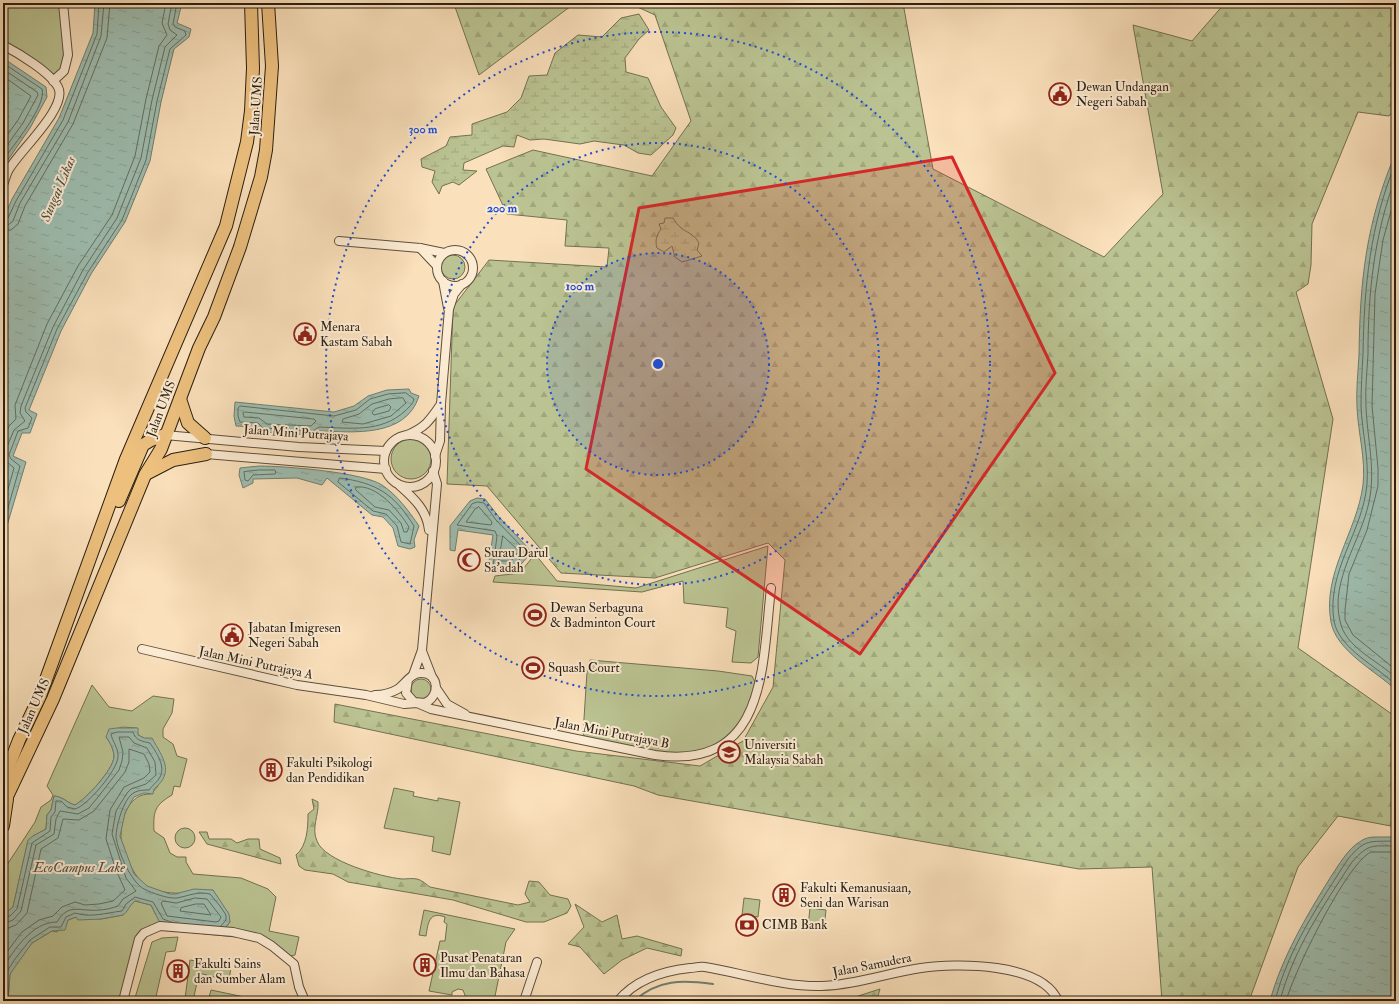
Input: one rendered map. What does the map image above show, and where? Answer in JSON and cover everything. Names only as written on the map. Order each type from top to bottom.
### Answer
[{"type":"highway","name":"Jalan UMS","points":[[3,781],[40,696],[102,529],[126,459],[191,306],[216,252],[231,210],[247,142],[251,111],[253,68],[251,3]]},
{"type":"highway","name":"Jalan UMS","points":[[3,826],[6,800],[53,699],[145,475],[161,449],[199,348],[214,317],[238,254],[261,177],[266,150],[272,66],[268,3]]},
{"type":"highway","points":[[180,399],[188,423],[205,438]]},
{"type":"highway","points":[[102,529],[118,503],[143,445],[151,440],[165,435]]},
{"type":"highway","points":[[145,475],[173,460],[206,454]]},
{"type":"street","points":[[52,81],[64,71],[68,55],[63,3]]},
{"type":"street","points":[[3,45],[28,60],[52,81],[59,88],[60,101],[48,119],[8,170],[3,185]]},
{"type":"street","points":[[339,241],[420,248],[444,253],[457,250],[469,256],[472,263],[473,270],[469,279],[462,284],[454,294],[449,309],[441,404],[440,441],[435,456],[433,471],[437,484],[422,650],[410,678],[406,693],[410,700],[417,703]]},
{"type":"street","points":[[420,248],[437,266]]},
{"type":"street","points":[[444,253],[439,259],[437,272],[443,281],[449,309]]},
{"type":"street","points":[[443,281],[452,285],[462,284]]},
{"type":"street","points":[[431,543],[426,516],[413,497],[389,477],[384,462],[386,451],[397,439],[420,430],[428,424],[441,404]]},
{"type":"street","name":"Jalan Mini Putrajaya","points":[[165,435],[299,447],[386,451]]},
{"type":"street","points":[[407,436],[422,439],[430,446],[435,456]]},
{"type":"street","points":[[206,454],[386,469]]},
{"type":"street","points":[[397,484],[407,487],[418,485],[427,480],[433,471]]},
{"type":"street","name":"Jalan Mini Putrajaya B","points":[[417,703],[431,709],[667,757],[695,756],[714,751],[725,744],[748,718],[756,698],[762,669],[771,588]]},
{"type":"street","name":"Jalan Mini Putrajaya A","points":[[142,649],[297,685],[366,695]]},
{"type":"street","points":[[422,650],[436,688],[447,704],[470,717]]},
{"type":"street","points":[[366,695],[385,694],[398,689],[410,678],[425,674],[432,677]]},
{"type":"street","points":[[366,695],[404,704],[425,703],[432,699],[436,688]]},
{"type":"street","points":[[123,1001],[139,939],[144,933],[160,926],[234,932],[252,935],[265,941],[294,964],[299,987],[305,1001]]},
{"type":"street","points":[[524,1001],[537,962]]},
{"type":"street","name":"Jalan Samudera","points":[[618,1001],[624,993],[641,981],[659,973],[679,969],[704,967],[783,982],[822,986],[853,983],[921,968],[959,966],[991,968],[1019,973],[1040,982],[1050,989],[1058,1001]]},
{"type":"highlighted area","points":[[952,157],[1055,373],[860,654],[586,469],[639,208]]},
{"type":"green space","points":[[3,3],[63,3],[66,41],[64,71],[53,81],[3,45]]},
{"type":"green space","points":[[575,3],[479,75],[454,4]]},
{"type":"green space","points":[[629,3],[903,3],[933,169],[1104,257],[1163,194],[1133,25],[1192,41],[1225,3],[1396,3],[1396,107],[1389,116],[1358,112],[1312,224],[1311,265],[1308,284],[1296,292],[1333,419],[1298,648],[1396,717],[1396,827],[1338,816],[1298,867],[1249,1001],[1162,1001],[1152,867],[1079,869],[658,795],[634,786],[334,722],[335,704],[576,751],[700,766],[743,741],[773,687],[785,560],[768,543],[655,578],[561,573],[487,486],[447,484],[453,307],[489,260],[607,267],[609,248],[565,246],[567,220],[507,214],[486,169],[533,150],[652,176],[691,121],[655,15]]},
{"type":"green space","points":[[639,14],[649,30],[639,39],[625,58],[626,72],[648,78],[661,107],[676,128],[673,135],[651,155],[638,153],[624,145],[594,141],[580,144],[544,139],[530,140],[517,135],[514,147],[503,146],[464,163],[463,170],[477,171],[459,185],[453,182],[442,186],[439,194],[432,182],[435,171],[422,167],[421,159],[446,146],[450,137],[472,135],[472,124],[507,112],[521,98],[529,76],[547,75],[555,53],[578,35],[602,37],[621,18]]},
{"type":"green space","points":[[665,218],[673,218],[680,227],[696,239],[699,243],[697,250],[702,256],[682,262],[675,257],[672,246],[664,252],[657,248],[656,238],[661,229],[659,224],[664,223]]},
{"type":"green space","points":[[453,255],[462,258],[465,267],[462,276],[453,279],[444,276],[441,267],[444,258]]},
{"type":"green space","points":[[411,439],[425,445],[431,459],[425,473],[411,479],[397,473],[391,459],[397,445]]},
{"type":"green space","points":[[768,546],[758,657],[751,663],[732,662],[736,631],[726,627],[728,608],[684,603],[683,581],[642,592],[493,582],[495,576],[520,573],[535,554],[557,581],[636,588]]},
{"type":"green space","points":[[590,660],[718,671],[752,676],[756,684],[742,718],[728,735],[717,744],[704,751],[685,755],[657,753],[587,739],[583,734],[587,672]]},
{"type":"green space","points":[[417,679],[425,679],[431,685],[431,693],[425,699],[417,699],[411,693],[411,685]]},
{"type":"green space","points":[[92,685],[109,707],[132,711],[153,696],[174,699],[172,713],[163,729],[163,737],[173,744],[177,756],[187,759],[180,787],[174,786],[172,795],[162,802],[156,809],[154,831],[164,838],[170,853],[177,857],[186,857],[186,862],[193,874],[241,878],[268,889],[276,897],[269,931],[299,937],[295,955],[287,957],[255,939],[158,929],[141,936],[124,1001],[8,1001],[10,974],[32,943],[52,931],[57,932],[68,920],[76,917],[101,919],[123,915],[128,906],[135,901],[151,905],[156,915],[226,927],[230,922],[213,890],[179,893],[163,892],[146,886],[137,877],[129,863],[121,841],[121,828],[125,813],[137,797],[151,794],[158,786],[144,738],[138,735],[137,728],[127,727],[114,730],[106,737],[113,752],[114,757],[112,763],[98,784],[86,797],[75,805],[54,796],[51,810],[47,815],[46,829],[33,836],[28,841],[13,907],[3,915],[3,871],[35,822],[41,807],[51,800],[53,795],[47,786]]},
{"type":"green space","points":[[394,788],[414,792],[413,796],[438,801],[438,798],[460,802],[450,855],[432,851],[434,837],[384,828]]},
{"type":"green space","points":[[312,799],[318,802],[315,826],[315,836],[317,841],[330,855],[354,867],[393,878],[417,879],[423,881],[430,887],[518,905],[530,902],[525,894],[529,881],[539,882],[550,895],[568,899],[571,906],[567,913],[544,922],[526,922],[453,900],[348,882],[333,874],[305,870],[299,866],[296,855],[303,847],[305,842],[308,814],[314,809]]},
{"type":"green space","points":[[185,828],[192,831],[195,838],[192,845],[185,848],[178,845],[175,838],[178,831]]},
{"type":"green space","points":[[199,832],[207,832],[209,839],[231,839],[237,843],[248,839],[259,839],[260,849],[280,858],[281,864],[207,844]]},
{"type":"green space","points":[[744,898],[760,900],[758,917],[742,915]]},
{"type":"green space","points":[[575,904],[602,922],[617,915],[622,939],[637,936],[682,949],[681,956],[647,948],[622,960],[604,974],[580,947],[568,944],[584,927]]},
{"type":"green space","points":[[810,908],[826,910],[824,928],[808,926]]},
{"type":"green space","points":[[424,910],[515,929],[506,942],[494,1001],[466,998],[463,990],[458,989],[452,992],[452,995],[429,991],[440,941],[445,941],[447,924],[444,922],[445,917],[432,917],[430,919],[426,936],[419,935]]},
{"type":"green space","points":[[178,937],[175,951],[166,952],[155,1001],[134,1001],[152,942],[162,938]]},
{"type":"green space","points":[[190,960],[231,967],[229,981],[199,973],[193,1001],[185,999]]},
{"type":"green space","points":[[880,989],[878,996],[863,1001],[820,1001],[823,998],[855,997]]},
{"type":"green space","points":[[211,990],[249,998],[248,1001],[208,1001]]},
{"type":"water","name":"Sungai Likas","points":[[95,3],[182,3],[177,23],[191,29],[189,37],[174,49],[161,102],[150,161],[125,222],[91,274],[61,331],[29,410],[37,414],[30,433],[22,433],[13,456],[26,462],[3,539],[3,220],[12,199],[59,118],[93,33]]},
{"type":"water","points":[[3,58],[46,87],[47,97],[30,128],[3,167]]},
{"type":"water","points":[[1396,152],[1396,690],[1358,660],[1340,642],[1334,632],[1331,622],[1330,604],[1331,587],[1341,553],[1360,502],[1363,485],[1363,456],[1358,417],[1357,394],[1363,276],[1371,227],[1386,178]]},
{"type":"water","points":[[409,389],[411,393],[419,396],[412,410],[403,419],[391,426],[377,430],[347,432],[319,431],[317,435],[259,432],[257,427],[236,426],[234,416],[235,402],[334,412],[354,406],[368,396],[387,390]]},
{"type":"water","points":[[259,466],[286,467],[341,473],[372,480],[382,485],[393,494],[419,526],[414,540],[415,547],[410,549],[398,546],[393,528],[383,517],[372,515],[327,478],[322,485],[297,478],[253,479],[253,483],[243,488],[239,475],[240,468]]},
{"type":"water","points":[[477,498],[485,499],[499,517],[529,549],[530,554],[516,570],[492,573],[488,569],[493,535],[458,530],[455,551],[450,550],[450,526],[470,501]]},
{"type":"water","name":"EcoCampus Lake","points":[[138,728],[138,735],[144,738],[152,738],[163,758],[165,765],[164,777],[154,789],[153,794],[144,793],[134,797],[125,813],[120,836],[134,874],[147,886],[170,894],[194,889],[213,890],[229,914],[230,922],[222,931],[163,925],[159,921],[151,905],[135,901],[123,915],[101,919],[78,920],[76,917],[68,920],[65,930],[52,931],[32,943],[10,974],[8,1001],[3,1001],[3,915],[13,907],[28,840],[46,829],[47,815],[51,810],[54,796],[75,805],[92,791],[104,776],[114,757],[112,746],[106,737],[109,729]]},
{"type":"water","points":[[1369,837],[1396,837],[1396,1001],[1270,1001],[1288,953],[1330,878],[1356,844]]},
{"type":"waterway","points":[[634,1001],[652,988],[671,983],[691,982],[713,984]]},
{"type":"place","name":"Dewan Undangan Negeri Sabah","points":[[1060,94]]},
{"type":"place","name":"Menara Kastam Sabah","points":[[305,334]]},
{"type":"place","name":"Surau Darul Sa'adah","points":[[469,560]]},
{"type":"place","name":"Dewan Serbaguna & Badminton Court","points":[[535,615]]},
{"type":"place","name":"Jabatan Imigresen Negeri Sabah","points":[[232,635]]},
{"type":"place","name":"Squash Court","points":[[533,668]]},
{"type":"place","name":"Universiti Malaysia Sabah","points":[[729,752]]},
{"type":"place","name":"Fakulti Psikologi dan Pendidikan","points":[[271,770]]},
{"type":"place","name":"Fakulti Kemanusiaan, Seni dan Warisan","points":[[784,895]]},
{"type":"place","name":"CIMB Bank","points":[[747,925]]},
{"type":"place","name":"Pusat Penataran Ilmu dan Bahasa","points":[[425,965]]},
{"type":"place","name":"Fakulti Sains dan Sumber Alam","points":[[178,971]]}]
